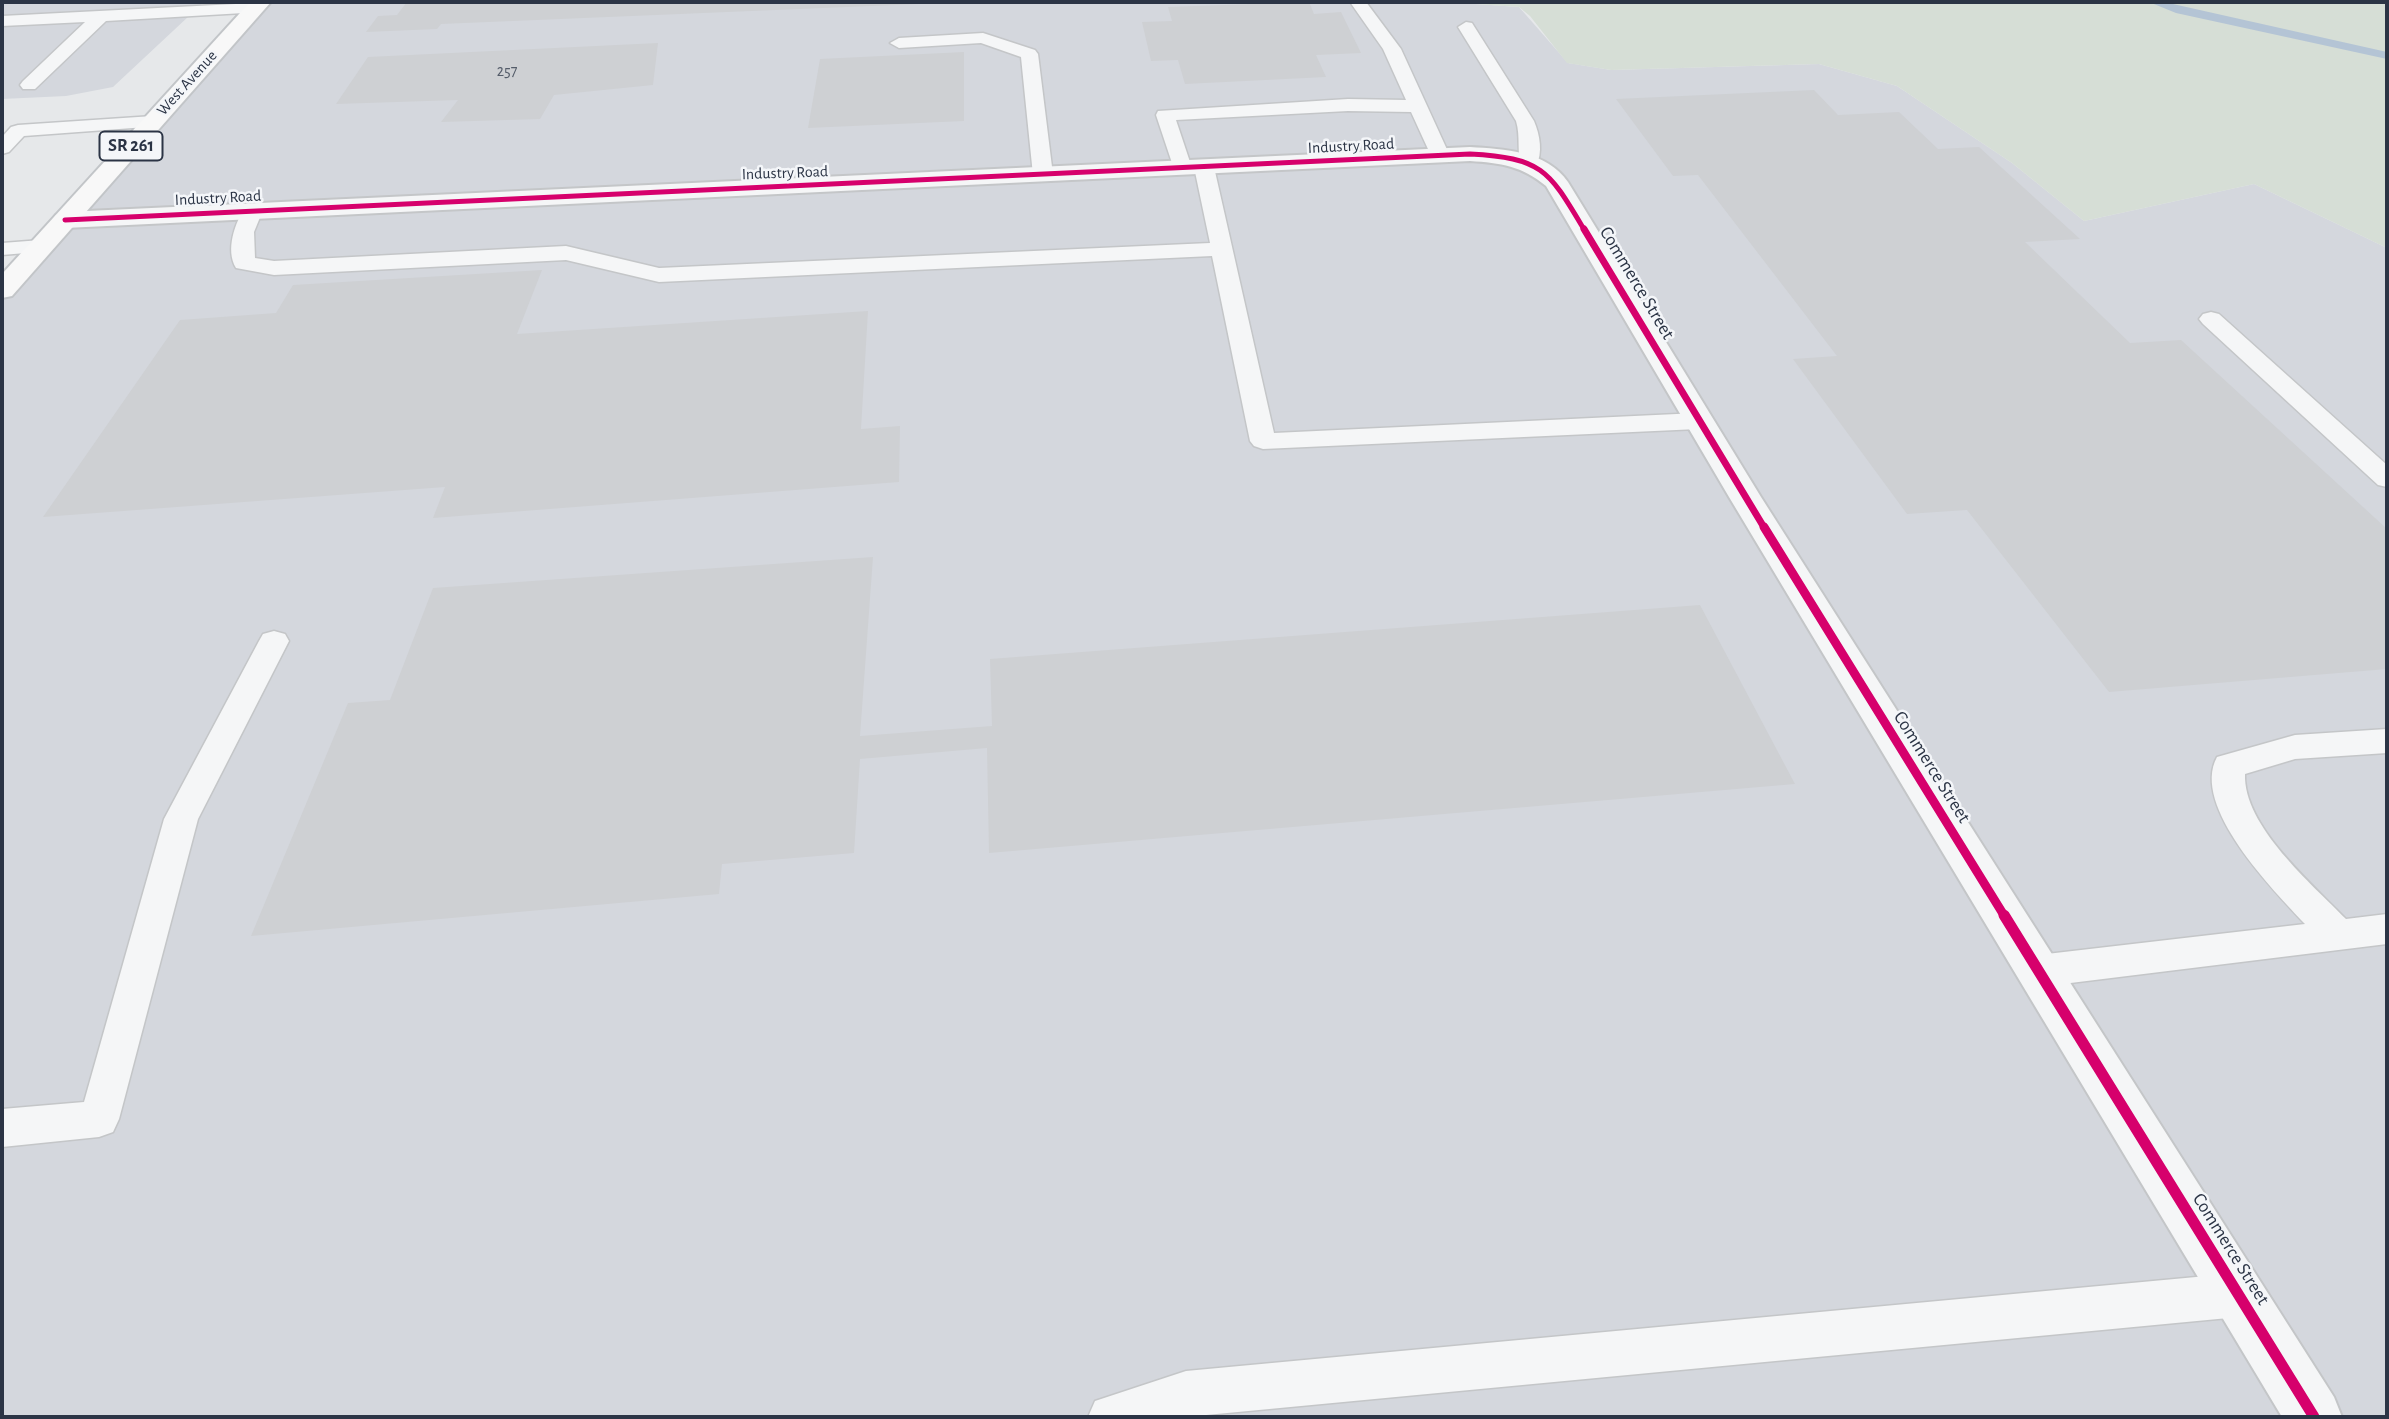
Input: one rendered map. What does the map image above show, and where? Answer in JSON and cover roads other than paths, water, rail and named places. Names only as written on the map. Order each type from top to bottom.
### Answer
[{"type":"main road","name":"West Avenue","points":[[2,290],[258,5]]},
{"type":"street","name":"Industry Road","points":[[65,220],[1440,156],[1517,159]]},
{"type":"street","name":"Commerce Street","points":[[1517,159],[1537,165],[1556,182],[1698,421],[2314,1417]]},
{"type":"lane","points":[[1358,2],[1392,49],[1415,106],[1440,156]]},
{"type":"lane","points":[[2,21],[258,5]]},
{"type":"lane","points":[[29,85],[101,16]]},
{"type":"lane","points":[[1466,27],[1525,121],[1530,134],[1517,159]]},
{"type":"lane","points":[[899,43],[983,38],[1028,54],[1043,175]]},
{"type":"lane","points":[[1415,106],[1348,106],[1165,115],[1193,168],[1221,248],[1262,441],[1698,421]]},
{"type":"lane","points":[[2,148],[10,131],[152,122]]},
{"type":"lane","points":[[253,210],[243,232],[244,263],[274,268],[566,253],[659,275],[1221,248]]},
{"type":"lane","points":[[2,249],[41,246]]},
{"type":"lane","points":[[2211,319],[2387,480]]},
{"type":"lane","points":[[2,1128],[99,1119],[181,819],[274,641]]},
{"type":"lane","points":[[2339,935],[2291,884],[2242,822],[2229,791],[2229,766],[2295,747],[2387,741]]},
{"type":"lane","points":[[2038,971],[2387,929]]},
{"type":"lane","points":[[1111,1417],[1186,1394],[2239,1295]]},
{"type":"waterway","points":[[2154,2],[2176,10],[2387,56]]}]
